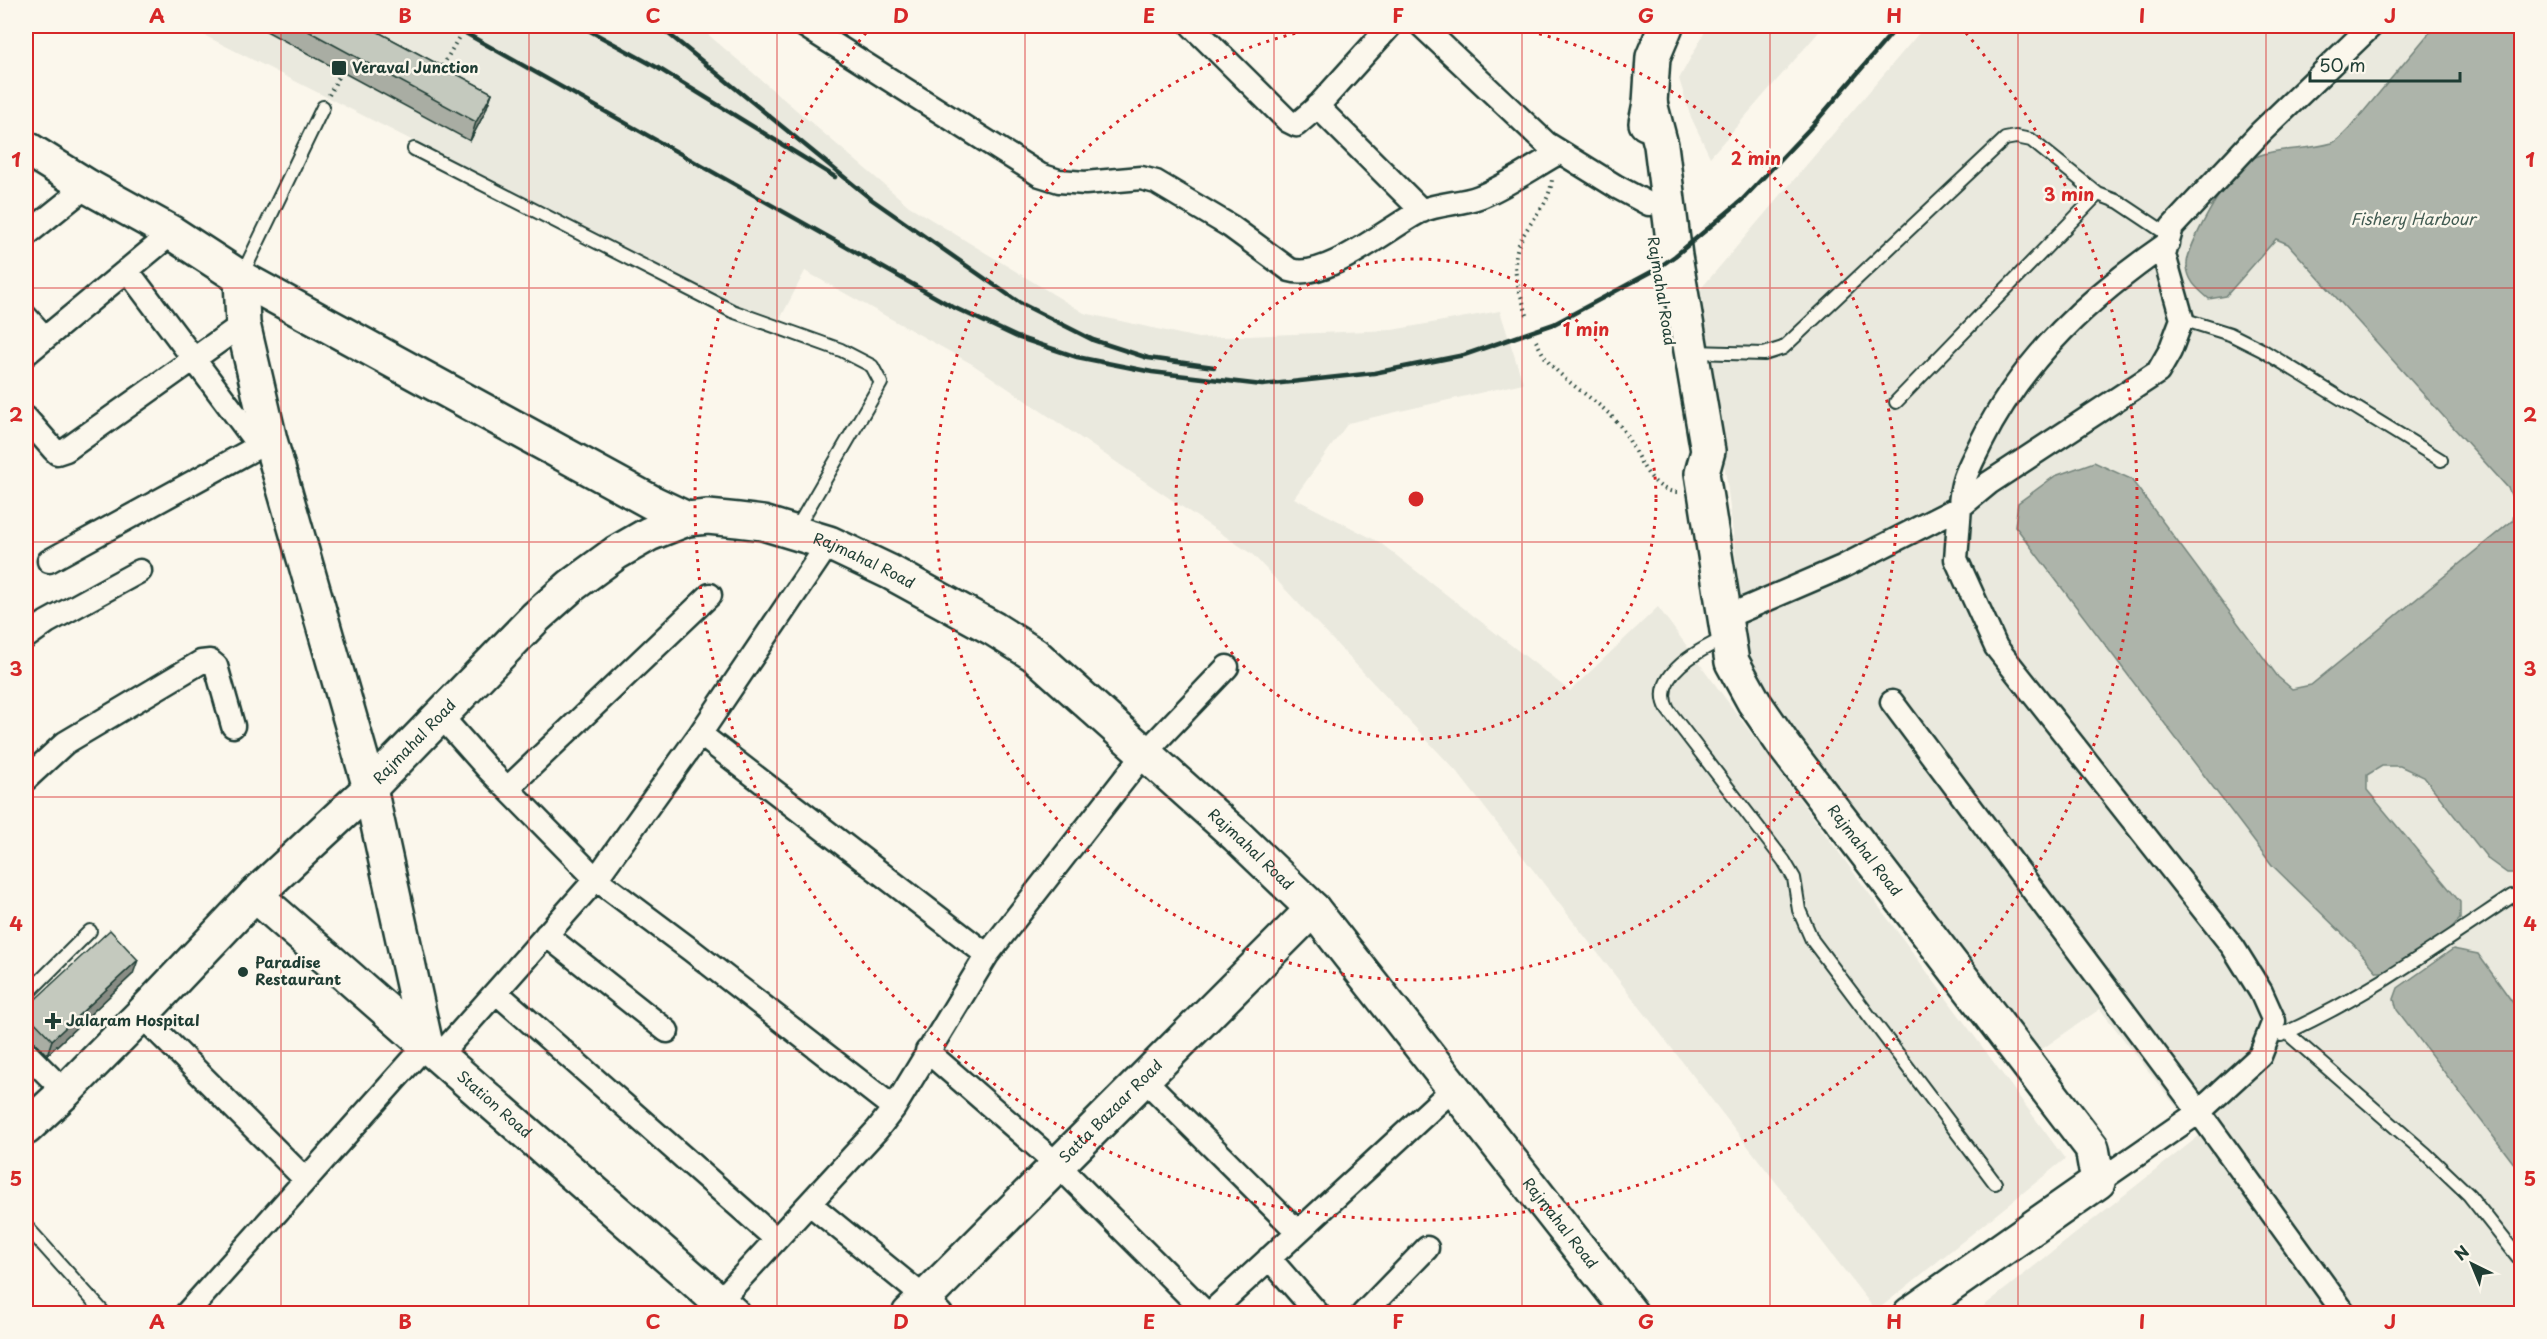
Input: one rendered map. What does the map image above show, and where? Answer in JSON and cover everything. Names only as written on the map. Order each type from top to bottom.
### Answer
[{"type":"main road","name":"Rajmahal Road","points":[[1666,26],[1653,57],[1650,103],[1641,146],[1655,270],[1689,457],[1705,496]]},
{"type":"main road","name":"Rajmahal Road","points":[[1650,103],[1661,146],[1675,256],[1708,452],[1705,496],[1732,662],[1754,702],[1785,747],[2092,1148],[2098,1182]]},
{"type":"main road","points":[[26,148],[87,186],[172,233],[241,278],[652,503],[687,519]]},
{"type":"main road","points":[[241,278],[243,324],[265,443],[370,788],[432,1050]]},
{"type":"main road","name":"Rajmahal Road","points":[[26,1128],[141,1015],[255,895],[370,788],[536,617],[593,568],[649,534],[687,519],[708,517],[738,520],[795,532],[829,543],[901,578],[1035,654],[1238,836],[1313,909],[1630,1314]]},
{"type":"main road","name":"Station Road","points":[[255,895],[727,1308]]},
{"type":"main road","name":"Satta Bazaar Road","points":[[925,1308],[1058,1165],[1313,909]]},
{"type":"main road","points":[[1910,1314],[2098,1182]]},
{"type":"street","points":[[805,26],[1040,175],[1059,181],[1085,183],[1141,178],[1156,182],[1230,226],[1290,270],[1302,274],[1368,245],[1422,211],[1479,197],[1555,155]]},
{"type":"street","points":[[1206,30],[1288,121],[1296,125],[1317,106],[1390,26]]},
{"type":"street","points":[[1422,26],[1555,155],[1649,204]]},
{"type":"street","points":[[1726,627],[1960,507],[1989,483],[2157,372],[2170,351],[2180,312],[2164,255],[2172,227],[2260,133],[2372,26]]},
{"type":"street","points":[[1317,106],[1422,211]]},
{"type":"street","points":[[26,235],[87,186]]},
{"type":"street","points":[[26,354],[172,233]]},
{"type":"street","points":[[2098,1182],[2199,1112],[2260,1056],[2276,1037],[2274,1021],[2261,992],[2233,947],[1996,647],[1956,559],[1961,485],[2007,395],[2037,356],[2086,305],[2169,240]]},
{"type":"street","points":[[49,561],[265,443],[194,359],[127,270]]},
{"type":"street","points":[[26,317],[45,338]]},
{"type":"street","points":[[26,418],[57,453],[66,450],[243,324]]},
{"type":"street","points":[[190,1312],[305,1179],[432,1050],[497,993],[596,879],[700,734],[829,543]]},
{"type":"street","points":[[26,637],[47,622],[140,571]]},
{"type":"street","points":[[508,788],[710,595]]},
{"type":"street","points":[[26,780],[65,743],[201,662],[210,661],[216,666],[234,726]]},
{"type":"street","points":[[727,1308],[724,1295],[847,1165],[894,1108],[987,955],[1144,754],[1227,668]]},
{"type":"street","points":[[1892,702],[2199,1112],[2345,1314]]},
{"type":"street","points":[[440,715],[596,879],[894,1108]]},
{"type":"street","points":[[700,734],[987,955]]},
{"type":"street","points":[[546,935],[667,1031]]},
{"type":"street","points":[[497,993],[776,1239]]},
{"type":"street","points":[[141,1015],[305,1179]]},
{"type":"street","points":[[927,1052],[1058,1165],[1208,1314],[1454,1088]]},
{"type":"street","points":[[26,1053],[65,1092]]},
{"type":"street","points":[[1144,1079],[1297,1232]]},
{"type":"street","points":[[810,1204],[925,1308]]},
{"type":"street","points":[[1363,1314],[1427,1248]]},
{"type":"street","points":[[1269,1258],[1318,1314]]},
{"type":"lane","points":[[241,278],[323,107]]},
{"type":"lane","points":[[1691,352],[1764,354],[1783,348],[2005,138],[2016,137],[2031,140],[2098,194],[2119,202],[2169,240]]},
{"type":"lane","points":[[414,149],[732,311],[841,350],[872,366],[881,382],[795,532]]},
{"type":"lane","points":[[1896,402],[2098,194]]},
{"type":"lane","points":[[2180,312],[2262,350],[2441,460]]},
{"type":"lane","points":[[1726,627],[1688,657],[1672,676],[1664,690],[1662,700],[1784,861],[1794,878],[1799,910],[1812,940],[1995,1184]]},
{"type":"lane","points":[[2512,896],[2390,978],[2317,1019],[2276,1037],[2426,1154],[2469,1195],[2522,1262]]},
{"type":"lane","points":[[26,995],[90,931]]},
{"type":"lane","points":[[26,1226],[105,1314]]},
{"type":"path","points":[[438,74],[465,26]]},
{"type":"path","points":[[323,107],[345,65]]},
{"type":"path","points":[[1527,315],[1516,278],[1517,251],[1551,189],[1555,155]]},
{"type":"path","points":[[1536,341],[1552,367],[1609,414],[1622,428],[1657,485],[1670,492],[1705,496]]},
{"type":"shaded area","points":[[186,26],[698,26],[909,206],[1084,313],[1198,338],[1392,330],[1500,311],[1523,383],[1348,423],[1294,498],[1379,542],[1570,691],[1658,607],[2065,1159],[1876,1311],[1457,772],[1253,555],[972,364],[805,271],[777,325]]},
{"type":"shaded area","points":[[1708,26],[1824,26],[1710,157],[1691,117],[1679,79]]},
{"type":"shaded area","points":[[1925,26],[2435,26],[2349,129],[2333,143],[2266,152],[2267,247],[2276,239],[2288,244],[2508,488],[2515,504],[2513,520],[2311,685],[2292,689],[2278,677],[2015,525],[2272,865],[2355,946],[2377,972],[2460,902],[2367,790],[2367,775],[2382,766],[2400,766],[2424,777],[2489,860],[2507,873],[2521,873],[2521,1014],[2478,954],[2465,950],[2453,949],[2398,988],[2394,999],[2397,1010],[2521,1173],[2521,1313],[1975,1313],[2199,1136],[2100,1009],[2036,1053],[1779,714],[1747,653],[1727,483],[1698,292]]},
{"type":"water","name":"Fishery Harbour","points":[[2435,26],[2521,26],[2521,873],[2507,873],[2489,860],[2424,777],[2400,766],[2382,766],[2367,775],[2367,790],[2460,902],[2460,919],[2447,932],[2387,972],[2377,972],[2355,946],[2272,865],[2015,526],[2018,503],[2055,476],[2094,462],[2131,479],[2278,677],[2292,689],[2311,685],[2513,520],[2515,504],[2508,488],[2288,244],[2276,239],[2226,296],[2209,299],[2194,285],[2187,266],[2193,244],[2218,196],[2243,164],[2275,151],[2321,146],[2336,141],[2349,129]]},
{"type":"water","points":[[2453,949],[2478,954],[2521,1014],[2521,1173],[2397,1010],[2394,999],[2398,988]]},
{"type":"building","points":[[299,26],[367,26],[492,93],[476,122]]},
{"type":"building","points":[[110,930],[138,960],[52,1040],[26,1013],[26,1008]]},
{"type":"railway","points":[[453,26],[953,307],[1017,337],[1077,357],[1152,372],[1262,385],[1374,373],[1464,355],[1554,324],[1655,270],[1742,200],[1813,125],[1898,26]]},
{"type":"railway","points":[[581,26],[658,68],[835,177]]},
{"type":"railway","points":[[659,26],[871,199],[1020,303],[1093,340],[1148,358],[1214,367]]},
{"type":"place","name":"Veraval Junction","points":[[339,68]]},
{"type":"place","name":"Paradise Restaurant","points":[[243,972]]},
{"type":"place","name":"Jalaram Hospital","points":[[53,1021]]}]
